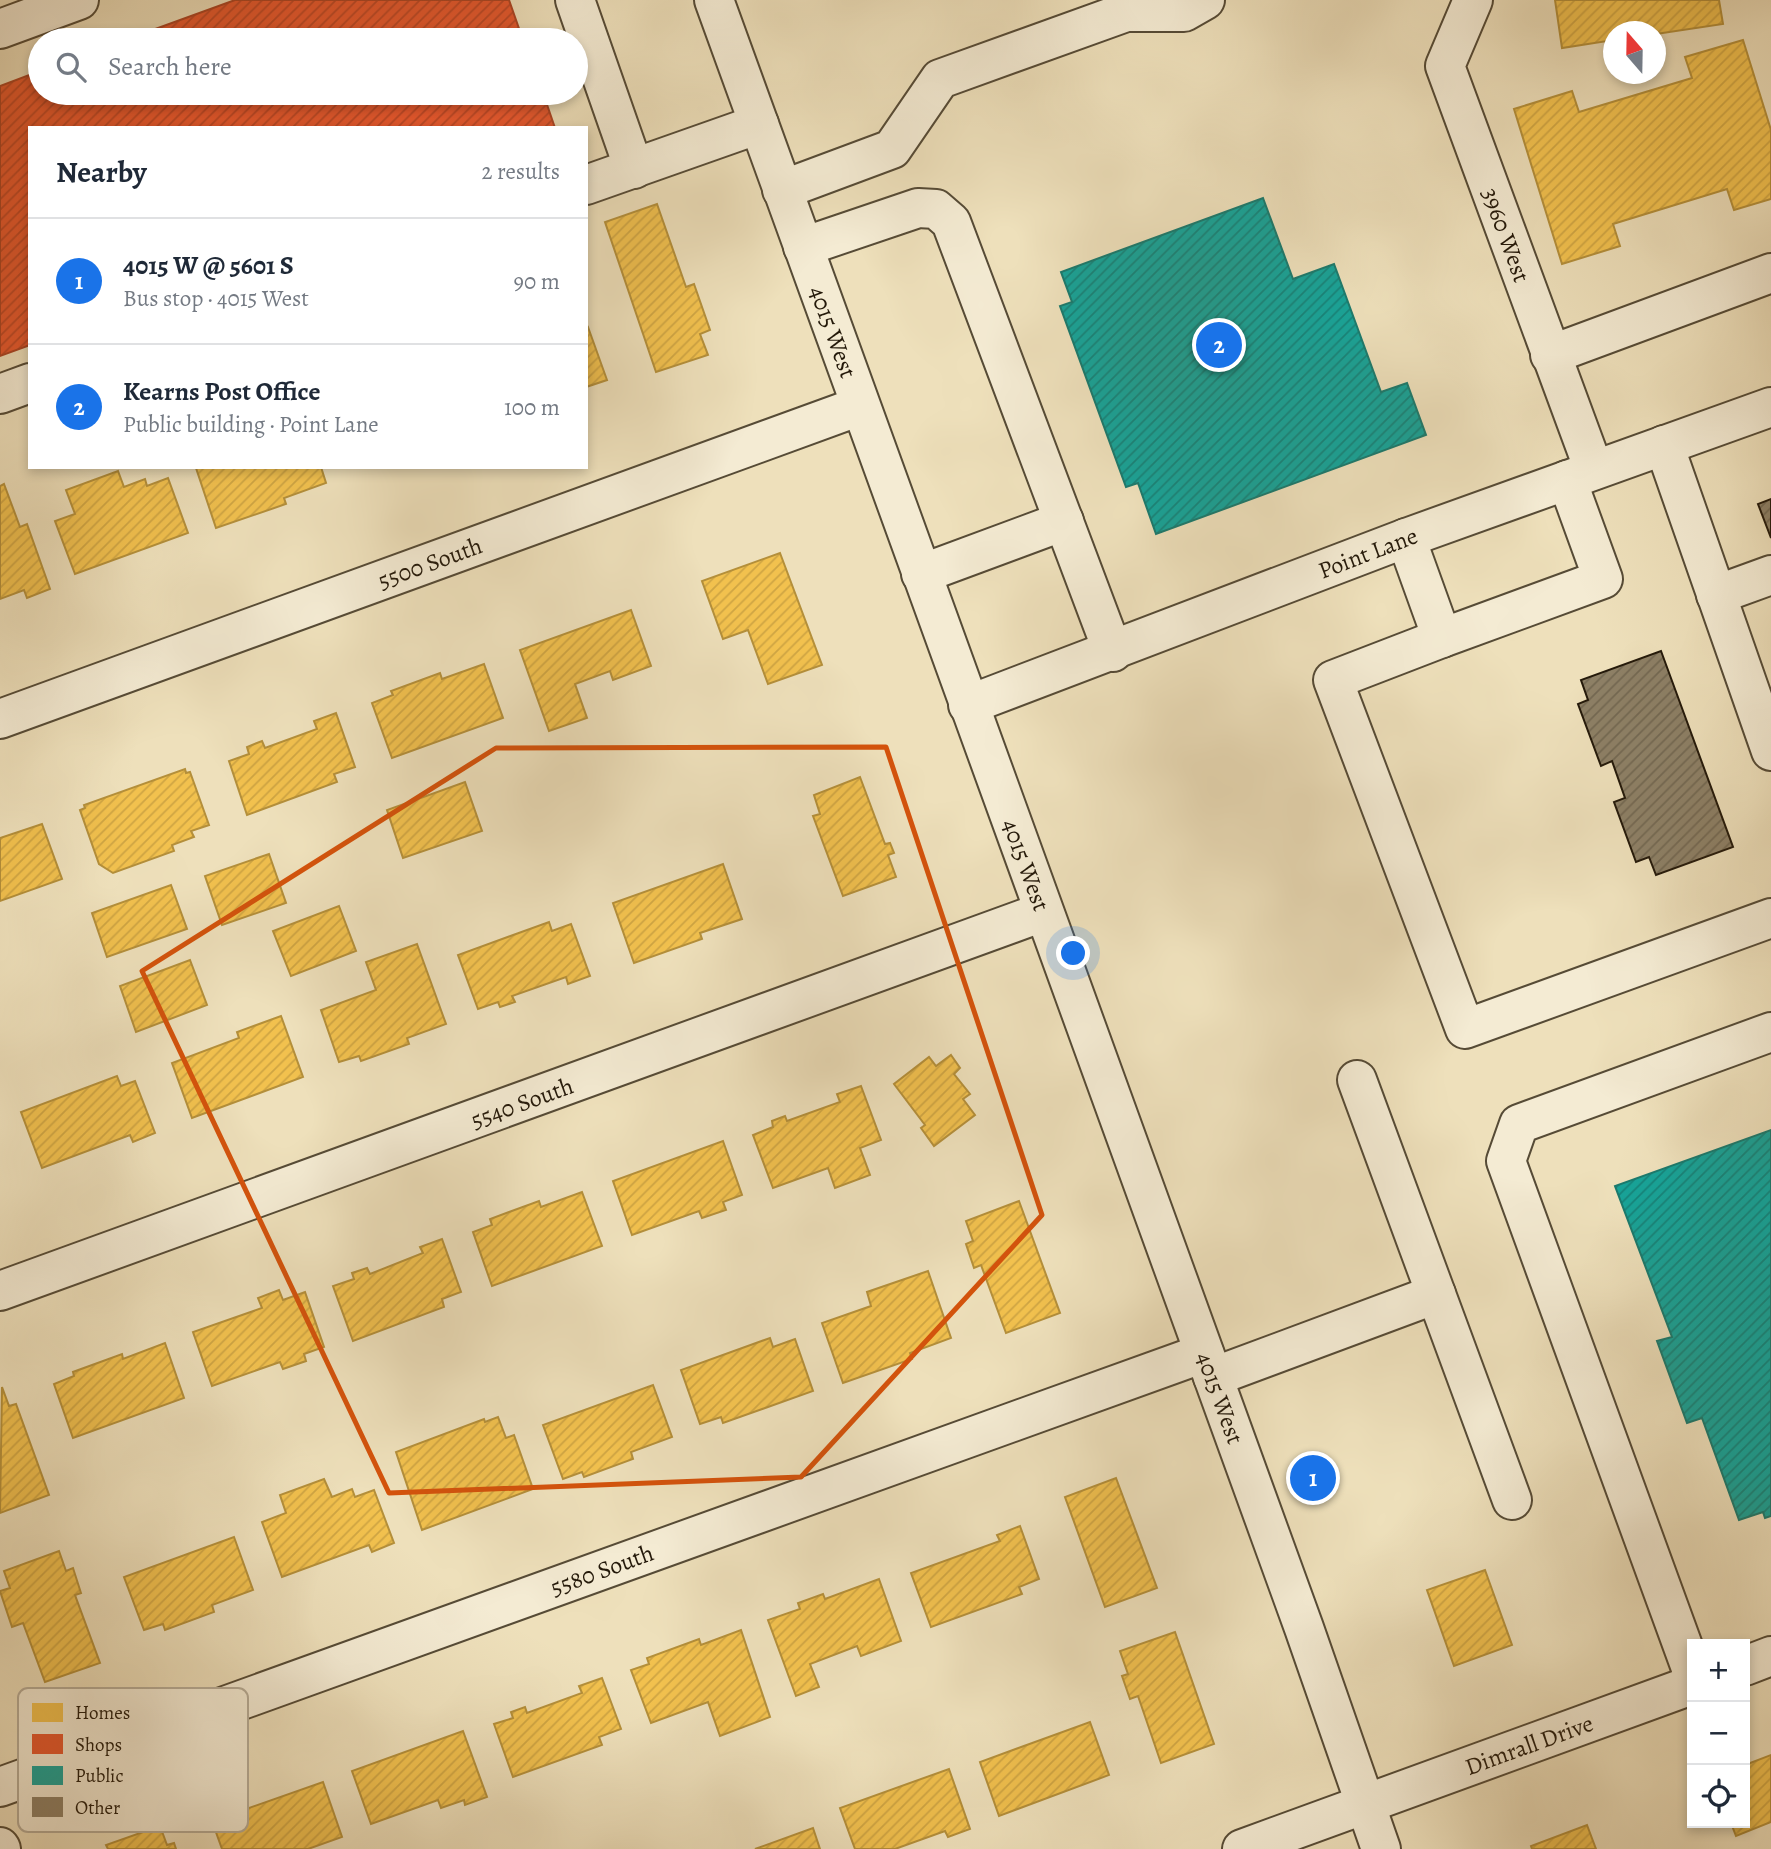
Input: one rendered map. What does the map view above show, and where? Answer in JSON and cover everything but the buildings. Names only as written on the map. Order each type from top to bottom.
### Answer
[{"type":"street","points":[[0,29],[79,0]]},
{"type":"street","points":[[575,0],[585,28]]},
{"type":"street","name":"4015 West","points":[[714,0],[1381,1849]]},
{"type":"street","points":[[782,190],[892,149],[940,79],[1132,6],[1184,12],[1205,0]]},
{"type":"street","name":"3960 West","points":[[1442,638],[1603,579],[1550,355],[1445,66],[1473,0]]},
{"type":"street","points":[[588,37],[634,169]]},
{"type":"street","points":[[588,184],[759,124]]},
{"type":"street","points":[[803,247],[918,208],[936,209],[951,222],[1113,652]]},
{"type":"street","points":[[1550,355],[1771,273]]},
{"type":"street","points":[[0,394],[28,384]]},
{"type":"street","name":"5500 South","points":[[0,719],[860,406]]},
{"type":"street","name":"Point Lane","points":[[968,705],[1113,652],[1406,538],[1771,407]]},
{"type":"street","points":[[1664,445],[1716,595],[1768,732]]},
{"type":"street","points":[[921,574],[1064,521]]},
{"type":"street","points":[[1406,538],[1442,638],[1333,680],[1465,1028],[1771,918]]},
{"type":"street","points":[[1716,595],[1771,575]]},
{"type":"street","name":"5540 South","points":[[0,1291],[1043,912]]},
{"type":"street","points":[[1687,1657],[1506,1161],[1519,1124],[1771,1032]]},
{"type":"street","points":[[1357,1080],[1512,1500]]},
{"type":"street","name":"5580 South","points":[[248,1700],[1208,1365],[1436,1294]]},
{"type":"street","points":[[1750,1664],[1771,1656]]},
{"type":"street","name":"Dimrall Drive","points":[[1242,1849],[1687,1687]]},
{"type":"street","name":"5580 South","points":[[0,1787],[18,1781]]},
{"type":"highlighted area","points":[[886,747],[1042,1215],[801,1477],[389,1493],[142,971],[496,748]]},
{"type":"place","name":"Kearns Post Office","points":[[1219,345]]},
{"type":"place","name":"4015 W @ 5601 S","points":[[1313,1478]]}]
